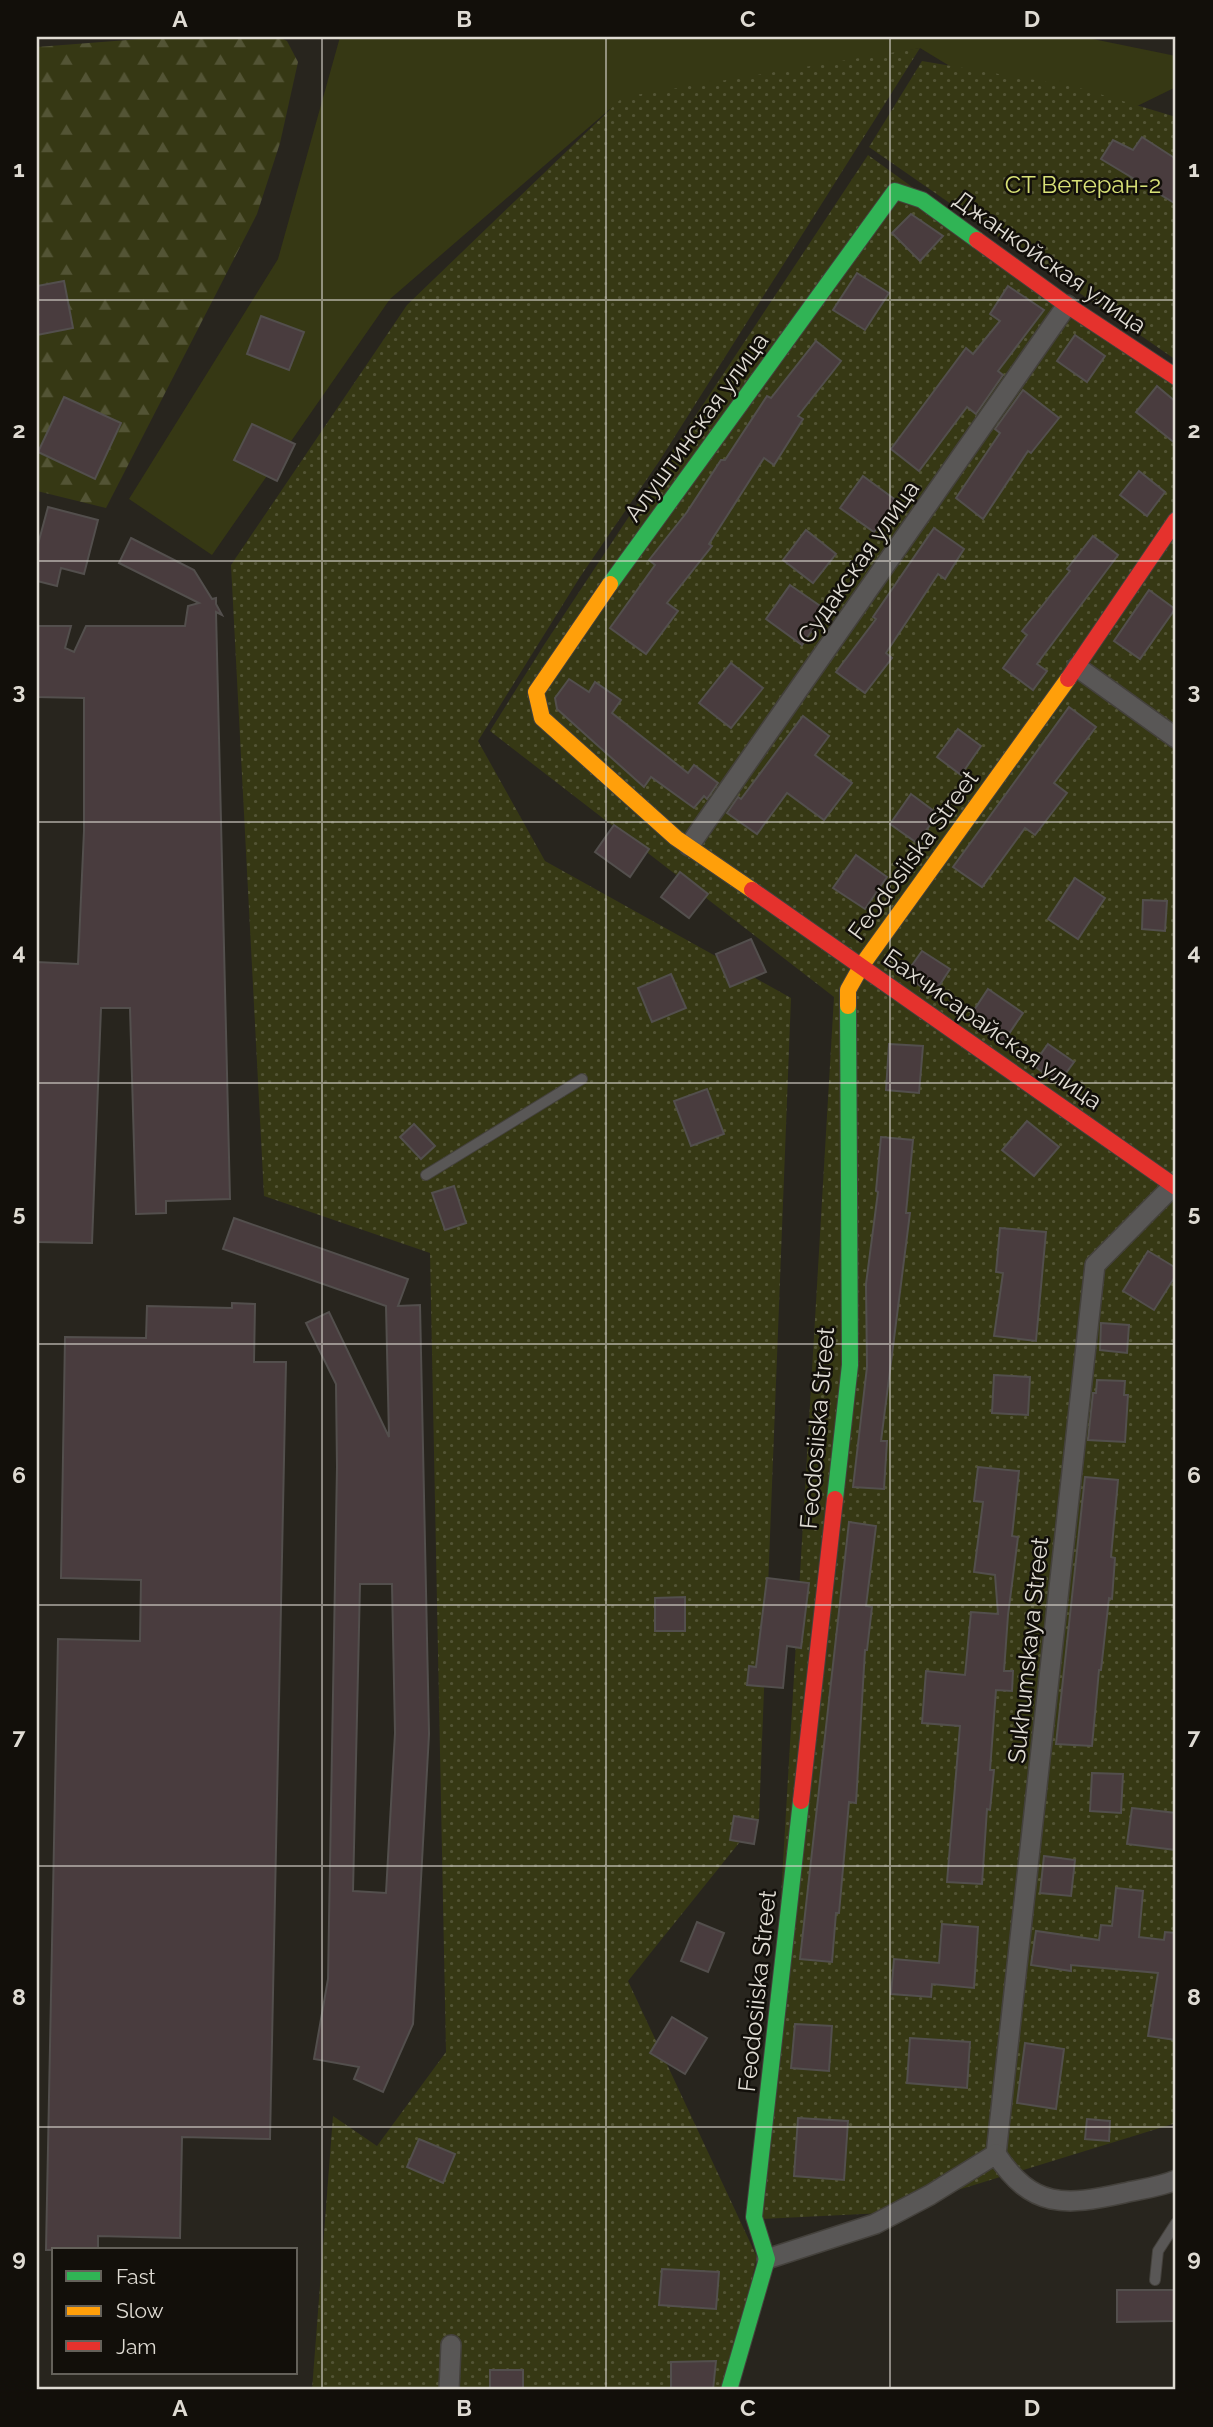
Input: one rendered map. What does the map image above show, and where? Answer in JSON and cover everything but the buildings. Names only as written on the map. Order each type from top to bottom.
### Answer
[{"type":"street","name":"Джанкойская улица","points":[[895,191],[922,200],[1067,305],[1176,377]]},
{"type":"street","name":"Алуштинская улица","points":[[536,692],[578,628],[895,191]]},
{"type":"street","name":"Судакская улица","points":[[689,846],[1067,305]]},
{"type":"street","name":"Feodosiiska Street","points":[[767,2259],[754,2217],[850,1365],[848,990],[862,965],[1077,667],[1176,520]]},
{"type":"street","points":[[1077,667],[1176,738]]},
{"type":"street","name":"Бахчисарайская улица","points":[[536,692],[542,718],[676,838],[1176,1185]]},
{"type":"street","name":"Sukhumskaya Street","points":[[996,2154],[1096,1265],[1176,1185]]},
{"type":"street","points":[[729,2390],[767,2259],[875,2224],[996,2154],[1009,2174],[1027,2189],[1059,2201],[1094,2199],[1176,2180]]},
{"type":"street","points":[[449,2390],[451,2345]]},
{"type":"lane","points":[[426,1175],[582,1079]]},
{"type":"lane","points":[[1155,2280],[1158,2251],[1176,2223]]},
{"type":"green space","points":[[166,37],[278,37],[287,41],[298,62],[280,143],[257,214],[106,508],[37,491],[37,47]]},
{"type":"green space","points":[[340,37],[1083,37],[1176,56],[1176,87],[1070,139],[920,48],[610,109],[390,299],[212,555],[129,499],[278,259]]},
{"type":"green space","points":[[920,48],[660,460],[580,577],[478,741],[545,861],[791,998],[759,1818],[628,1981],[757,2257],[727,2390],[312,2390],[333,2116],[377,2146],[446,2052],[430,1253],[264,1196],[231,565],[407,305],[623,97]],"holes":[[[671,974],[685,1008],[652,1022],[638,989]],[[685,1597],[685,1631],[656,1631],[655,1598]]]},
{"type":"green space","name":"СТ Ветеран-2","points":[[922,61],[1076,87],[1176,117],[1176,360],[869,147]]},
{"type":"green space","points":[[868,155],[1176,378],[1176,2123],[883,2213],[762,2219],[834,997],[490,731]]},
{"type":"traffic: fast","points":[[610,584],[895,191],[922,200],[977,240]]},
{"type":"traffic: fast","points":[[835,1499],[850,1365],[848,1006]]},
{"type":"traffic: fast","points":[[729,2390],[767,2259],[754,2217],[801,1801]]},
{"type":"traffic: slow","points":[[610,584],[536,692],[542,718],[676,838],[752,890]]},
{"type":"traffic: slow","points":[[848,1006],[848,990],[862,965],[1068,679]]},
{"type":"traffic: jam","points":[[977,240],[1067,305],[1176,377]]},
{"type":"traffic: jam","points":[[1068,679],[1176,520]]},
{"type":"traffic: jam","points":[[752,890],[1176,1187]]},
{"type":"traffic: jam","points":[[801,1801],[835,1499]]}]
